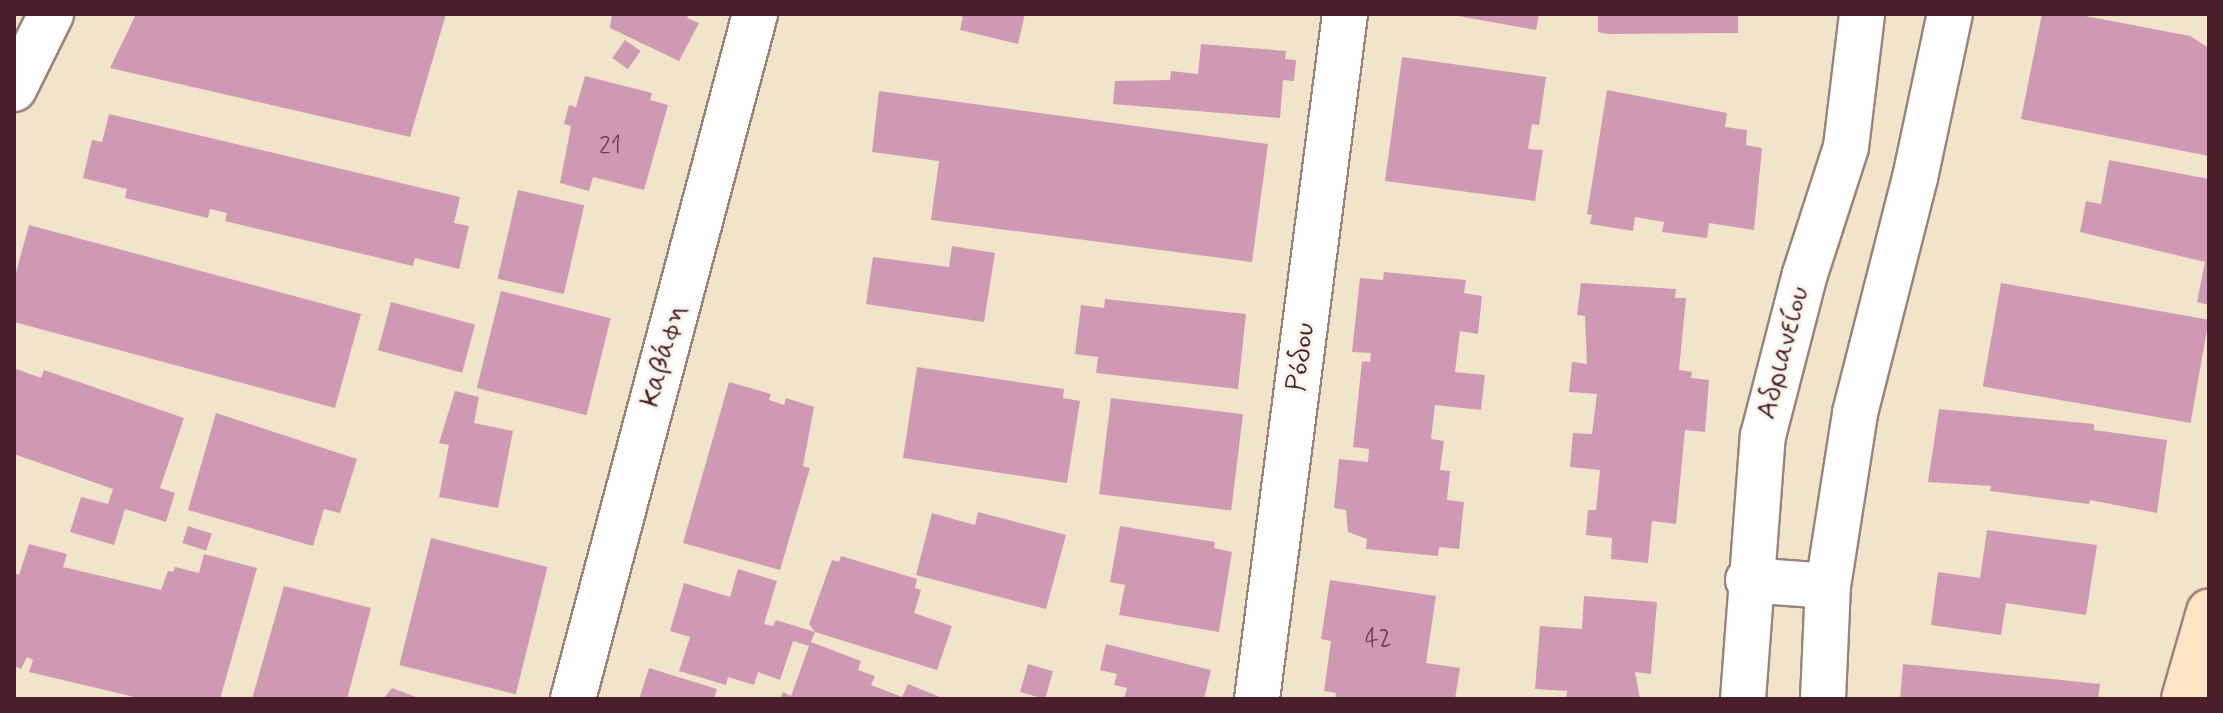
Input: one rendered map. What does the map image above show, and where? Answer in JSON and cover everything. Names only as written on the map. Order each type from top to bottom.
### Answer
[{"type":"main road","points":[[2184,699],[2209,612]]},
{"type":"street","points":[[14,89],[51,14]]},
{"type":"street","name":"Καβάφη","points":[[573,699],[755,14]]},
{"type":"street","name":"Ρόδου","points":[[1257,699],[1345,14]]},
{"type":"street","name":"Αδριανείου","points":[[1743,699],[1748,580],[1763,436],[1805,274],[1846,147],[1862,14]]},
{"type":"street","points":[[1823,699],[1828,586],[1855,413],[1915,178],[1950,14]]},
{"type":"street","points":[[1748,580],[1828,586]]},
{"type":"building","points":[[136,14],[446,14],[410,137],[110,68]]},
{"type":"building","points":[[612,14],[689,14],[687,18],[699,23],[679,61],[610,28]]},
{"type":"building","points":[[1025,14],[1018,44],[960,30],[963,17],[957,15]]},
{"type":"building","points":[[1447,14],[1539,14],[1536,30]]},
{"type":"building","points":[[1598,14],[1738,14],[1738,33],[1608,34],[1598,32]]},
{"type":"building","points":[[2042,14],[2075,14],[2190,36],[2209,48],[2209,156],[2021,119]]},
{"type":"building","points":[[625,40],[641,51],[628,69],[612,58]]},
{"type":"building","points":[[1201,44],[1286,51],[1285,59],[1296,60],[1294,81],[1283,80],[1280,118],[1113,104],[1115,81],[1170,80],[1171,71],[1198,74]]},
{"type":"building","points":[[1402,57],[1546,77],[1539,125],[1532,124],[1528,149],[1543,150],[1535,201],[1385,181]]},
{"type":"building","points":[[585,76],[652,93],[650,100],[668,105],[644,190],[593,177],[589,191],[560,183],[571,126],[564,124],[569,105],[576,107]]},
{"type":"building","points":[[1607,90],[1727,113],[1725,127],[1747,130],[1746,145],[1762,148],[1754,230],[1709,223],[1707,238],[1662,232],[1664,222],[1635,217],[1633,231],[1590,224],[1592,215],[1587,214]]},
{"type":"building","points":[[879,91],[1268,144],[1252,262],[931,220],[939,161],[872,152]]},
{"type":"building","points":[[109,114],[460,197],[454,223],[469,226],[459,269],[415,258],[413,266],[225,221],[227,213],[210,209],[208,218],[125,198],[127,189],[83,178],[92,140],[102,142]]},
{"type":"building","points":[[2109,160],[2209,179],[2209,305],[2197,302],[2205,262],[2080,232],[2086,201],[2101,204]]},
{"type":"building","points":[[518,190],[584,205],[564,294],[498,279]]},
{"type":"building","points":[[29,225],[361,314],[335,408],[14,322],[14,280]]},
{"type":"building","points":[[952,246],[995,253],[984,322],[866,304],[873,257],[949,267]]},
{"type":"building","points":[[1384,272],[1466,280],[1464,293],[1482,296],[1478,334],[1460,331],[1455,372],[1485,375],[1481,410],[1435,405],[1431,439],[1444,441],[1440,470],[1450,471],[1447,500],[1464,502],[1459,549],[1439,547],[1438,556],[1366,549],[1367,539],[1348,532],[1346,510],[1334,508],[1339,459],[1368,462],[1369,449],[1353,447],[1362,361],[1370,362],[1371,353],[1352,352],[1360,278],[1383,280]]},
{"type":"building","points":[[1581,283],[1676,289],[1675,298],[1686,298],[1679,370],[1692,372],[1691,378],[1709,380],[1705,432],[1685,430],[1676,524],[1652,521],[1648,563],[1611,559],[1612,538],[1586,535],[1588,510],[1596,510],[1600,470],[1570,467],[1573,433],[1592,434],[1597,394],[1569,392],[1572,362],[1587,364],[1585,316],[1577,315]]},
{"type":"building","points":[[2001,283],[2209,320],[2191,423],[1983,386]]},
{"type":"building","points":[[501,291],[611,318],[586,415],[477,388]]},
{"type":"building","points":[[1105,299],[1246,314],[1238,389],[1096,373],[1098,357],[1075,354],[1081,305],[1104,308]]},
{"type":"building","points":[[391,302],[475,325],[462,373],[378,350]]},
{"type":"building","points":[[917,367],[1064,389],[1063,398],[1080,401],[1067,483],[903,458]]},
{"type":"building","points":[[14,368],[41,378],[44,370],[184,418],[160,488],[175,493],[166,522],[125,509],[114,545],[70,532],[81,497],[108,504],[113,489],[14,454]]},
{"type":"building","points":[[729,382],[771,394],[769,400],[784,405],[786,398],[814,407],[803,466],[810,468],[780,570],[683,543]]},
{"type":"building","points":[[455,391],[479,397],[474,423],[513,431],[498,508],[439,497],[449,445],[439,443]]},
{"type":"building","points":[[1111,398],[1243,414],[1231,510],[1099,494]]},
{"type":"building","points":[[1939,409],[2094,424],[2094,430],[2167,440],[2157,513],[2090,500],[2089,504],[1990,491],[1991,486],[1928,482]]},
{"type":"building","points":[[216,413],[357,459],[340,513],[324,509],[313,546],[188,510]]},
{"type":"building","points":[[978,512],[1066,535],[1046,609],[916,575],[932,513],[975,525]]},
{"type":"building","points":[[188,526],[212,534],[206,551],[182,543]]},
{"type":"building","points":[[1120,526],[1215,542],[1214,548],[1232,552],[1219,632],[1119,615],[1125,585],[1110,582]]},
{"type":"building","points":[[1987,530],[2097,545],[2086,615],[2006,603],[2001,635],[1931,625],[1938,572],[1980,578]]},
{"type":"building","points":[[431,538],[547,567],[516,694],[399,665]]},
{"type":"building","points":[[29,544],[67,554],[63,567],[161,590],[168,571],[173,572],[175,567],[199,573],[204,554],[257,568],[220,699],[143,699],[29,672],[33,660],[27,657],[21,669],[14,666],[14,573],[19,575]]},
{"type":"building","points":[[841,556],[917,579],[915,588],[921,590],[914,613],[952,626],[937,670],[815,632],[809,624],[832,560],[839,562]]},
{"type":"building","points":[[738,569],[777,581],[764,624],[773,626],[776,620],[815,632],[811,642],[861,661],[858,670],[875,676],[871,685],[902,697],[908,684],[945,699],[780,699],[783,692],[791,696],[809,646],[793,641],[780,680],[758,672],[754,685],[728,677],[726,685],[679,671],[690,637],[670,631],[684,583],[730,597]]},
{"type":"building","points":[[1330,580],[1436,596],[1426,663],[1460,668],[1455,699],[1335,699],[1336,693],[1324,691],[1331,641],[1321,639]]},
{"type":"building","points":[[284,586],[371,608],[347,699],[252,699]]},
{"type":"building","points":[[1584,596],[1657,602],[1651,674],[1635,672],[1640,699],[1566,699],[1567,691],[1535,689],[1540,626],[1582,629]]},
{"type":"building","points":[[1106,644],[1211,670],[1204,699],[1124,699],[1127,688],[1114,685],[1117,674],[1100,670]]},
{"type":"building","points":[[1028,664],[1053,671],[1045,699],[1020,692]]},
{"type":"building","points":[[1903,664],[2100,684],[2098,699],[1900,699]]},
{"type":"building","points":[[649,668],[717,689],[714,699],[639,699]]},
{"type":"building","points":[[392,688],[421,699],[383,699]]}]
